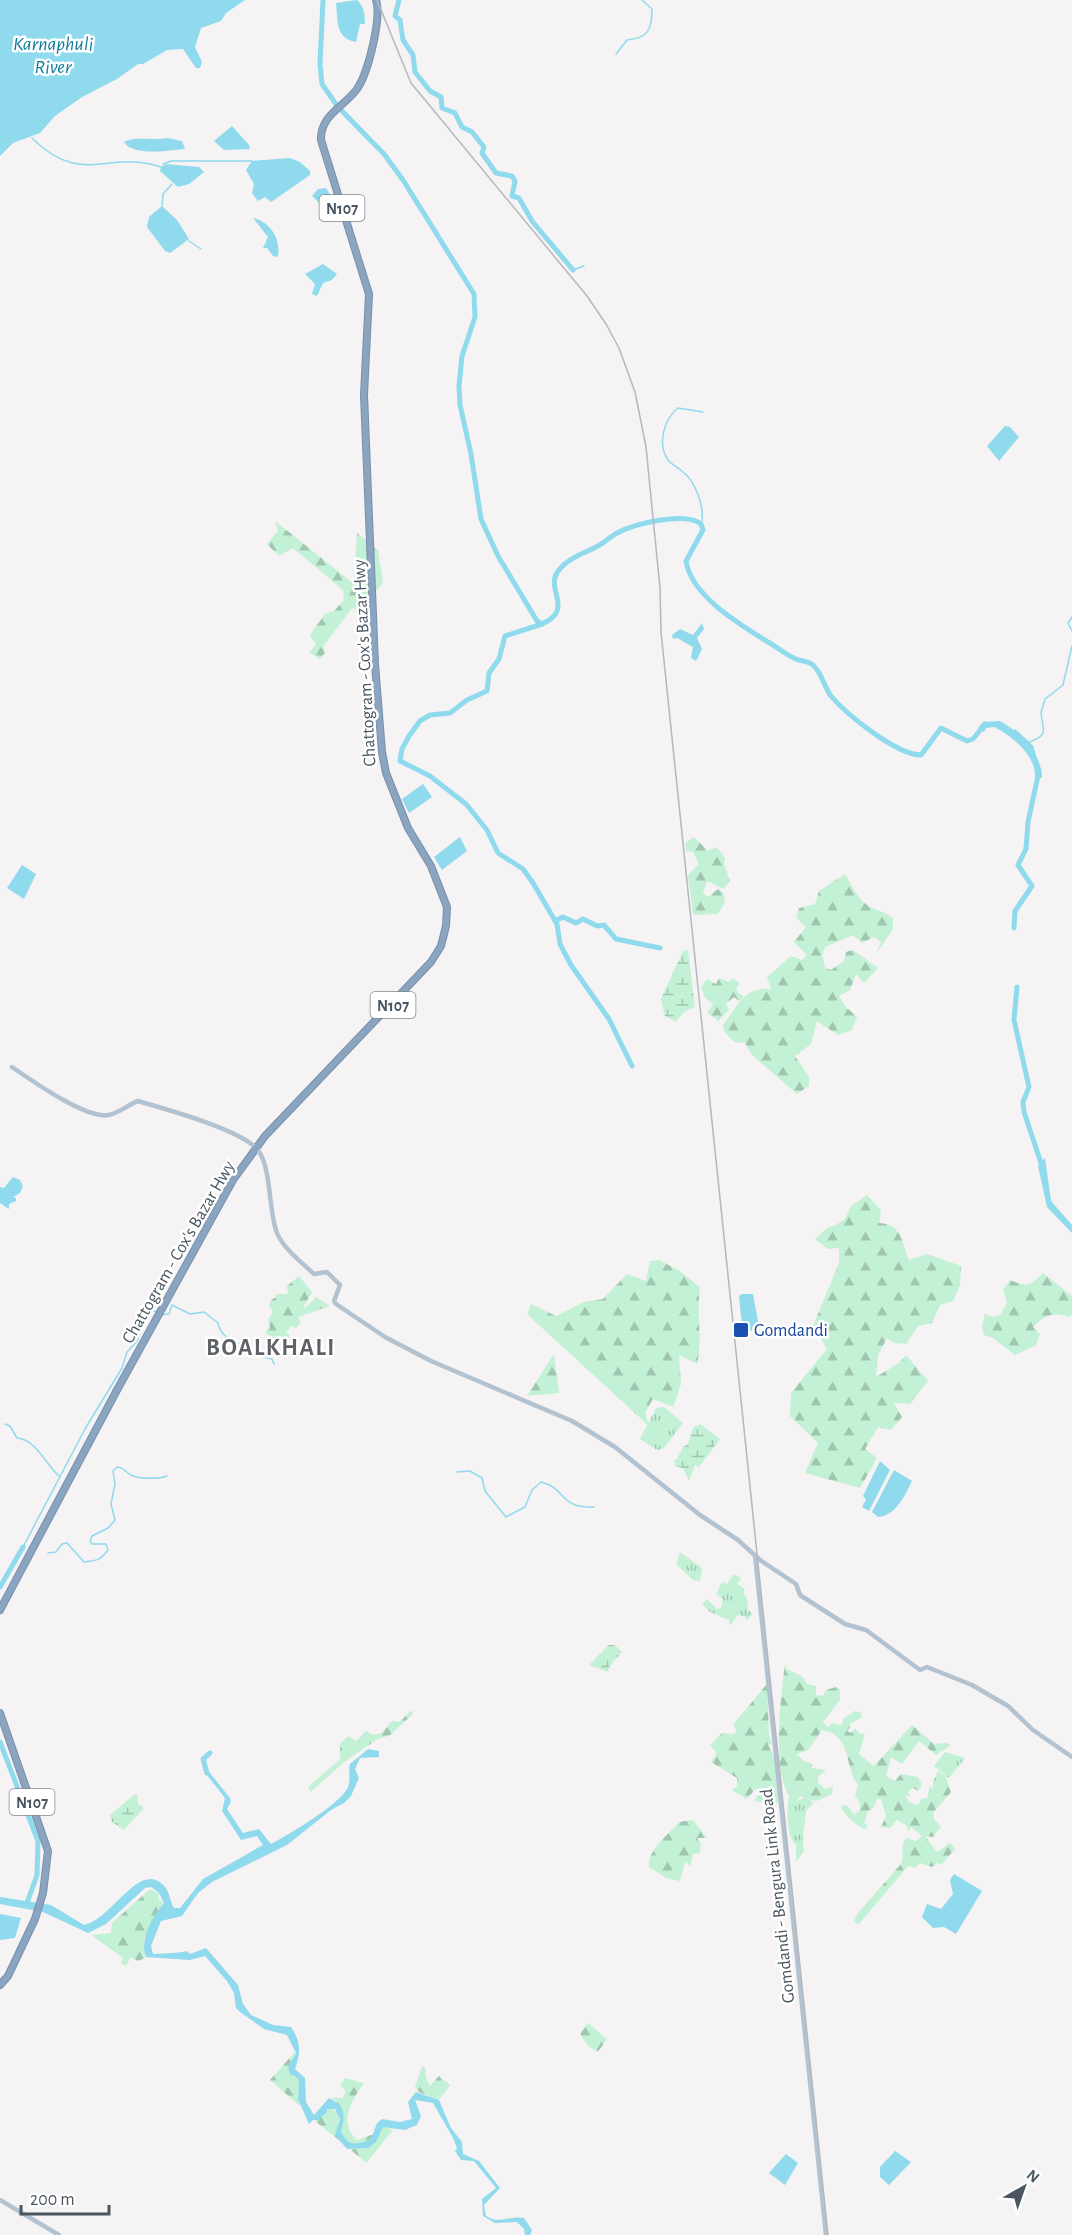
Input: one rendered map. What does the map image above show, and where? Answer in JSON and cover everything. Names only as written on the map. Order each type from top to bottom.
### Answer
[{"type":"highway","name":"Chattogram - Cox's Bazar Hwy","points":[[0,1610],[233,1180],[256,1149],[431,962],[441,946],[446,926],[447,907],[431,866],[408,828],[386,773],[382,752],[375,664],[364,395],[368,286],[322,147],[322,128],[332,112],[356,89],[366,70],[378,9],[375,0]]},
{"type":"highway","name":"N107","points":[[0,1713],[48,1851],[43,1893],[35,1919],[8,1976],[0,1986]]},
{"type":"main road","points":[[12,1067],[45,1090],[84,1110],[108,1115],[138,1101],[232,1134],[256,1149],[261,1156],[277,1233],[301,1263],[314,1274],[327,1272],[338,1281],[340,1285],[334,1301],[336,1304],[385,1337],[431,1361],[563,1417],[606,1442],[796,1584],[800,1595],[826,1613],[845,1624],[866,1630],[920,1670],[927,1666],[948,1674],[1008,1706],[1033,1730],[1072,1756]]},
{"type":"main road","name":"Gomdandi - Bengura Link Road","points":[[755,1555],[826,2235]]},
{"type":"main road","points":[[0,2200],[59,2235]]},
{"type":"green space","points":[[275,521],[354,584],[357,533],[378,550],[383,583],[359,610],[352,608],[323,647],[325,653],[320,659],[309,652],[316,645],[310,635],[325,614],[334,611],[344,600],[343,590],[293,548],[279,556],[267,544],[278,531]]},
{"type":"green space","points":[[694,837],[708,851],[717,847],[725,858],[724,864],[730,881],[724,889],[707,881],[703,893],[708,897],[718,889],[723,892],[725,902],[718,914],[693,915],[688,875],[699,864],[693,852],[686,851],[685,843]]},
{"type":"green space","points":[[845,874],[863,902],[893,918],[893,929],[876,954],[881,942],[874,937],[862,943],[853,935],[825,947],[822,955],[825,967],[831,970],[844,961],[846,952],[853,950],[878,968],[864,983],[856,974],[850,990],[839,996],[846,1007],[857,1017],[852,1030],[838,1035],[817,1021],[811,1044],[795,1056],[809,1077],[809,1086],[797,1094],[752,1055],[745,1043],[734,1042],[724,1031],[723,1025],[748,994],[762,989],[771,989],[767,977],[791,956],[802,960],[807,955],[794,942],[806,927],[796,918],[799,908],[815,904],[819,891]]},
{"type":"green space","points":[[688,950],[695,1007],[684,1012],[676,1022],[665,1016],[661,999],[683,951]]},
{"type":"green space","points":[[719,978],[729,982],[733,978],[740,984],[736,988],[738,993],[744,996],[739,1001],[734,997],[726,1004],[729,1010],[717,1022],[717,1019],[707,1013],[713,1004],[705,998],[701,987],[707,979],[716,984]]},
{"type":"green space","points":[[867,1195],[881,1210],[879,1223],[887,1224],[897,1231],[909,1260],[927,1254],[961,1266],[960,1285],[953,1301],[940,1305],[932,1323],[918,1326],[906,1344],[894,1343],[887,1338],[878,1355],[876,1377],[899,1363],[906,1355],[928,1381],[910,1404],[894,1403],[902,1417],[891,1430],[878,1427],[865,1449],[877,1458],[860,1488],[805,1473],[818,1443],[790,1416],[791,1393],[827,1349],[813,1326],[839,1263],[839,1248],[828,1249],[815,1239],[827,1228],[845,1219],[851,1206]]},
{"type":"green space","points":[[659,1260],[678,1270],[700,1287],[699,1356],[697,1364],[679,1355],[681,1384],[673,1407],[653,1399],[645,1413],[649,1426],[527,1314],[531,1304],[556,1316],[584,1302],[603,1299],[627,1274],[646,1281],[650,1261]]},
{"type":"green space","points":[[1043,1273],[1072,1296],[1072,1315],[1070,1317],[1050,1315],[1042,1319],[1033,1327],[1040,1334],[1036,1345],[1015,1355],[993,1338],[984,1335],[982,1327],[985,1314],[993,1317],[1001,1315],[1007,1302],[1003,1290],[1010,1280],[1028,1284]]},
{"type":"green space","points":[[299,1276],[312,1292],[305,1308],[316,1297],[330,1306],[298,1317],[301,1322],[296,1328],[292,1326],[286,1332],[290,1335],[284,1345],[265,1333],[270,1328],[268,1320],[273,1312],[269,1306],[271,1300],[276,1297],[275,1294],[288,1294],[287,1286]]},
{"type":"green space","points":[[554,1354],[559,1393],[527,1396]]},
{"type":"green space","points":[[664,1407],[683,1423],[664,1448],[657,1450],[640,1439],[656,1408]]},
{"type":"green space","points":[[700,1424],[720,1439],[699,1467],[695,1465],[689,1481],[683,1468],[674,1466],[676,1464],[673,1460],[677,1459],[683,1447],[688,1444],[693,1428]]},
{"type":"green space","points":[[680,1552],[702,1568],[700,1581],[693,1580],[676,1564]]},
{"type":"green space","points":[[734,1574],[741,1578],[737,1584],[745,1589],[743,1593],[747,1597],[748,1610],[753,1614],[746,1621],[746,1617],[738,1615],[730,1626],[729,1620],[710,1612],[702,1604],[707,1599],[717,1609],[721,1608],[723,1599],[716,1594],[722,1582],[727,1584]]},
{"type":"green space","points":[[609,1645],[615,1645],[622,1652],[609,1667],[608,1672],[589,1665]]},
{"type":"green space","points":[[785,1663],[787,1669],[803,1677],[807,1684],[816,1686],[816,1695],[823,1696],[826,1690],[836,1687],[840,1689],[840,1700],[823,1722],[828,1727],[833,1723],[842,1725],[844,1718],[855,1711],[860,1712],[862,1717],[849,1725],[851,1726],[847,1731],[851,1733],[855,1728],[859,1733],[865,1734],[859,1754],[874,1766],[912,1725],[934,1744],[951,1745],[936,1755],[919,1741],[902,1764],[891,1757],[886,1776],[895,1781],[901,1774],[918,1777],[922,1785],[918,1791],[913,1788],[908,1792],[910,1796],[905,1796],[909,1802],[918,1805],[921,1799],[927,1798],[930,1786],[933,1789],[933,1782],[938,1771],[945,1775],[951,1792],[933,1813],[934,1819],[941,1827],[933,1837],[925,1836],[937,1852],[950,1843],[955,1849],[941,1865],[938,1863],[932,1867],[920,1863],[916,1868],[908,1866],[858,1925],[854,1921],[858,1913],[901,1864],[903,1847],[907,1838],[916,1841],[922,1836],[911,1827],[908,1832],[907,1826],[897,1820],[890,1828],[881,1827],[886,1816],[881,1799],[877,1799],[874,1807],[867,1812],[863,1823],[867,1824],[867,1829],[856,1824],[846,1815],[841,1808],[842,1805],[848,1806],[854,1815],[860,1810],[860,1803],[855,1796],[858,1785],[843,1745],[832,1733],[822,1730],[808,1750],[797,1754],[804,1761],[812,1764],[812,1768],[826,1770],[818,1777],[818,1782],[825,1789],[833,1787],[832,1794],[817,1801],[801,1796],[796,1802],[787,1793],[779,1758]]},
{"type":"green space","points":[[767,1684],[769,1736],[772,1744],[768,1745],[778,1773],[777,1804],[754,1801],[760,1792],[756,1788],[747,1799],[732,1790],[737,1786],[737,1778],[711,1762],[717,1753],[710,1745],[722,1733],[734,1734],[737,1730],[733,1725]]},
{"type":"green space","points":[[411,1710],[413,1714],[390,1735],[376,1740],[343,1763],[311,1792],[308,1787],[340,1759],[340,1744],[348,1736],[356,1741],[366,1731],[373,1735],[382,1733],[392,1721],[400,1722]]},
{"type":"green space","points":[[945,1752],[965,1758],[949,1778],[934,1766]]},
{"type":"green space","points":[[135,1794],[138,1796],[137,1803],[144,1808],[124,1830],[112,1822],[110,1815]]},
{"type":"green space","points":[[789,1796],[796,1802],[805,1797],[814,1803],[806,1811],[804,1851],[796,1862],[796,1845],[790,1836],[788,1822]]},
{"type":"green space","points":[[693,1820],[707,1838],[697,1838],[701,1844],[700,1853],[693,1854],[690,1866],[685,1862],[680,1881],[666,1878],[649,1867],[655,1848],[679,1822]]},
{"type":"green space","points":[[150,1889],[159,1894],[158,1899],[163,1902],[144,1940],[145,1958],[138,1961],[131,1957],[126,1966],[121,1963],[123,1958],[91,1935],[111,1933],[112,1923]]},
{"type":"green space","points":[[588,2023],[607,2039],[598,2052],[588,2046],[580,2034]]},
{"type":"green space","points":[[295,2052],[295,2058],[290,2063],[300,2083],[297,2095],[301,2107],[270,2080]]},
{"type":"green space","points":[[422,2066],[426,2069],[425,2075],[430,2086],[439,2076],[450,2085],[439,2100],[419,2092],[415,2087]]},
{"type":"green space","points":[[345,2078],[364,2083],[348,2112],[348,2126],[351,2133],[357,2140],[374,2134],[371,2139],[355,2145],[345,2140],[341,2130],[342,2113],[332,2098],[343,2098],[346,2091],[340,2086]]},
{"type":"green space","points":[[330,2108],[339,2114],[338,2138],[344,2144],[315,2121]]},
{"type":"green space","points":[[383,2126],[393,2130],[366,2163],[351,2150],[374,2143]]},
{"type":"water","name":"Karnaphuli River","points":[[0,0],[245,0],[226,13],[221,21],[201,28],[195,47],[202,62],[200,68],[196,68],[183,49],[167,50],[82,97],[55,116],[40,133],[13,143],[0,156]]},
{"type":"water","points":[[357,0],[364,11],[365,24],[360,24],[356,42],[344,37],[341,33],[336,3]]},
{"type":"water","points":[[232,126],[250,149],[224,150],[214,141]]},
{"type":"water","points":[[167,138],[182,141],[185,149],[136,150],[124,142],[133,139]]},
{"type":"water","points":[[290,158],[300,162],[310,171],[310,175],[271,202],[265,197],[258,201],[252,193],[254,184],[246,170],[252,161]]},
{"type":"water","points":[[166,164],[199,167],[204,172],[189,184],[178,187],[160,171],[161,167]]},
{"type":"water","points":[[326,188],[339,209],[332,215],[312,196],[318,189]]},
{"type":"water","points":[[162,206],[177,220],[189,239],[170,253],[165,251],[147,227],[149,217]]},
{"type":"water","points":[[253,218],[264,223],[273,232],[278,243],[278,257],[273,256],[267,248],[263,248],[268,237]]},
{"type":"water","points":[[323,264],[337,274],[332,280],[323,283],[317,296],[312,294],[315,284],[305,274]]},
{"type":"water","points":[[1005,426],[1010,427],[1019,437],[999,461],[987,446]]},
{"type":"water","points":[[702,623],[704,629],[697,638],[702,649],[696,661],[691,658],[693,647],[677,638],[673,639],[672,635],[680,629],[693,635]]},
{"type":"water","points":[[1000,721],[1015,731],[1034,752],[1042,778],[1035,778],[1035,770],[1027,754],[1008,735],[994,727],[986,728],[984,732],[978,728],[983,722]]},
{"type":"water","points":[[423,784],[432,797],[409,813],[402,799]]},
{"type":"water","points":[[460,837],[467,851],[442,870],[434,857]]},
{"type":"water","points":[[22,865],[36,874],[24,899],[7,888]]},
{"type":"water","points":[[1045,1158],[1051,1201],[1072,1225],[1072,1233],[1047,1207],[1038,1166]]},
{"type":"water","points":[[13,1177],[20,1180],[23,1186],[20,1193],[13,1197],[16,1201],[9,1204],[9,1209],[0,1203],[0,1187],[4,1188]]},
{"type":"water","points":[[753,1294],[759,1327],[746,1333],[742,1325],[739,1296]]},
{"type":"water","points":[[880,1461],[890,1470],[869,1511],[862,1507],[866,1500],[863,1496]]},
{"type":"water","points":[[894,1470],[912,1481],[903,1499],[894,1509],[878,1517],[872,1512]]},
{"type":"water","points":[[368,1749],[379,1751],[379,1757],[360,1758],[355,1769],[359,1778],[351,1796],[344,1803],[331,1810],[287,1845],[212,1882],[198,1893],[182,1916],[161,1921],[151,1946],[153,1954],[187,1951],[190,1954],[206,1948],[238,1985],[243,2004],[251,2015],[273,2025],[291,2027],[299,2047],[295,2069],[305,2078],[306,2102],[314,2115],[329,2098],[338,2105],[344,2115],[341,2131],[350,2142],[361,2143],[371,2139],[377,2123],[382,2119],[400,2122],[412,2119],[408,2102],[416,2092],[439,2100],[451,2128],[462,2142],[463,2154],[479,2161],[500,2188],[484,2205],[486,2216],[496,2220],[524,2218],[532,2230],[530,2235],[525,2235],[524,2229],[517,2222],[495,2223],[483,2216],[482,2199],[496,2188],[474,2161],[461,2160],[455,2151],[457,2148],[453,2138],[433,2103],[415,2100],[421,2116],[417,2125],[405,2130],[383,2127],[376,2142],[368,2148],[347,2149],[335,2135],[340,2119],[335,2109],[327,2109],[327,2112],[318,2120],[313,2120],[309,2124],[298,2099],[299,2080],[294,2075],[291,2076],[288,2067],[296,2053],[287,2035],[264,2029],[240,2012],[236,2008],[234,1993],[227,1981],[205,1956],[190,1960],[146,1957],[144,1944],[146,1936],[152,1921],[164,1903],[159,1893],[151,1887],[145,1888],[106,1924],[88,1933],[43,1912],[0,1904],[0,1897],[51,1905],[84,1925],[104,1914],[133,1887],[152,1879],[166,1888],[174,1908],[180,1908],[203,1879],[263,1845],[257,1836],[241,1840],[222,1811],[225,1798],[203,1770],[206,1768],[230,1798],[231,1802],[227,1809],[243,1833],[259,1829],[271,1844],[335,1802],[348,1787],[350,1764]]},
{"type":"water","points":[[954,1874],[982,1891],[956,1934],[944,1927],[933,1928],[922,1917],[927,1904],[941,1909],[953,1894],[950,1880]]},
{"type":"water","points":[[0,1914],[21,1918],[15,1938],[0,1940]]},
{"type":"water","points":[[895,2151],[911,2162],[889,2185],[880,2177],[880,2167]]},
{"type":"water","points":[[786,2154],[798,2163],[785,2185],[769,2173]]},
{"type":"waterway","points":[[323,0],[320,64],[322,84],[338,107],[384,154],[403,180],[474,294],[475,317],[462,356],[459,386],[460,405],[471,454],[481,519],[498,556],[537,621],[542,624],[557,612],[555,577],[559,570],[572,559],[617,533],[635,526],[659,520],[693,520],[701,524],[703,530],[686,561],[690,574],[707,598],[744,627],[798,660],[813,665],[831,696],[873,733],[899,748],[921,755],[941,728],[967,741],[973,739],[985,724]]},
{"type":"waterway","points":[[399,0],[395,16],[400,20],[403,40],[413,55],[415,72],[430,91],[441,97],[442,108],[455,113],[462,127],[472,132],[484,147],[482,153],[496,173],[512,176],[515,181],[512,196],[519,198],[532,221],[573,270]]},
{"type":"waterway","points":[[616,54],[627,40],[644,35],[650,28],[652,9],[642,0]]},
{"type":"waterway","points":[[32,138],[50,153],[66,161],[81,164],[143,163],[161,167]]},
{"type":"waterway","points":[[163,164],[171,161],[252,161]]},
{"type":"waterway","points":[[162,206],[163,194],[172,184]]},
{"type":"waterway","points":[[189,241],[201,249]]},
{"type":"waterway","points":[[573,270],[584,266]]},
{"type":"waterway","points":[[701,524],[701,503],[695,488],[687,476],[668,460],[663,447],[663,439],[666,425],[678,408],[703,412]]},
{"type":"waterway","points":[[1072,617],[1068,623],[1072,631]]},
{"type":"waterway","points":[[542,624],[505,636],[499,659],[489,673],[487,691],[467,700],[450,713],[430,715],[420,721],[402,749],[400,761],[430,776],[466,804],[487,830],[498,853],[523,869],[557,924],[560,944],[571,965],[609,1019],[632,1066]]},
{"type":"waterway","points":[[1027,743],[1042,735],[1044,728],[1041,713],[1045,699],[1063,685],[1072,646]]},
{"type":"waterway","points":[[1015,732],[1031,747],[1034,757]]},
{"type":"waterway","points":[[1014,928],[1015,911],[1032,886],[1018,865],[1026,849],[1028,822],[1039,771]]},
{"type":"waterway","points":[[555,921],[563,917],[576,923],[583,919],[597,926],[604,925],[616,939],[660,948]]},
{"type":"waterway","points":[[1017,987],[1014,1020],[1029,1087],[1023,1102],[1024,1112],[1042,1166]]},
{"type":"waterway","points":[[161,1315],[169,1314],[172,1305],[190,1314],[204,1312],[218,1323],[225,1335],[237,1343]]},
{"type":"waterway","points":[[23,1547],[85,1429],[122,1368],[127,1352],[137,1341],[148,1313],[152,1310],[157,1312]]},
{"type":"waterway","points":[[238,1343],[256,1355],[272,1359],[274,1364]]},
{"type":"waterway","points":[[5,1424],[10,1426],[17,1438],[36,1448],[59,1476]]},
{"type":"waterway","points":[[48,1553],[56,1552],[62,1544],[67,1543],[84,1562],[98,1559],[108,1550],[106,1544],[92,1544],[90,1541],[92,1536],[108,1528],[115,1520],[111,1504],[115,1484],[113,1471],[117,1467],[137,1477],[167,1476]]},
{"type":"waterway","points":[[457,1472],[470,1471],[482,1478],[485,1491],[506,1517],[525,1507],[532,1490],[541,1482],[555,1489],[575,1505],[594,1507]]},
{"type":"waterway","points":[[0,1587],[23,1547]]},
{"type":"waterway","points":[[0,1742],[38,1841],[37,1875],[27,1903]]},
{"type":"waterway","points":[[207,1773],[203,1759],[210,1753]]},
{"type":"railway","points":[[377,0],[411,83],[587,296],[619,348],[635,392],[646,447],[660,588],[661,632],[828,2235]]},
{"type":"place","name":"Gomdandi","points":[[741,1330]]},
{"type":"district","name":"BOALKHALI","points":[[271,1347]]}]
